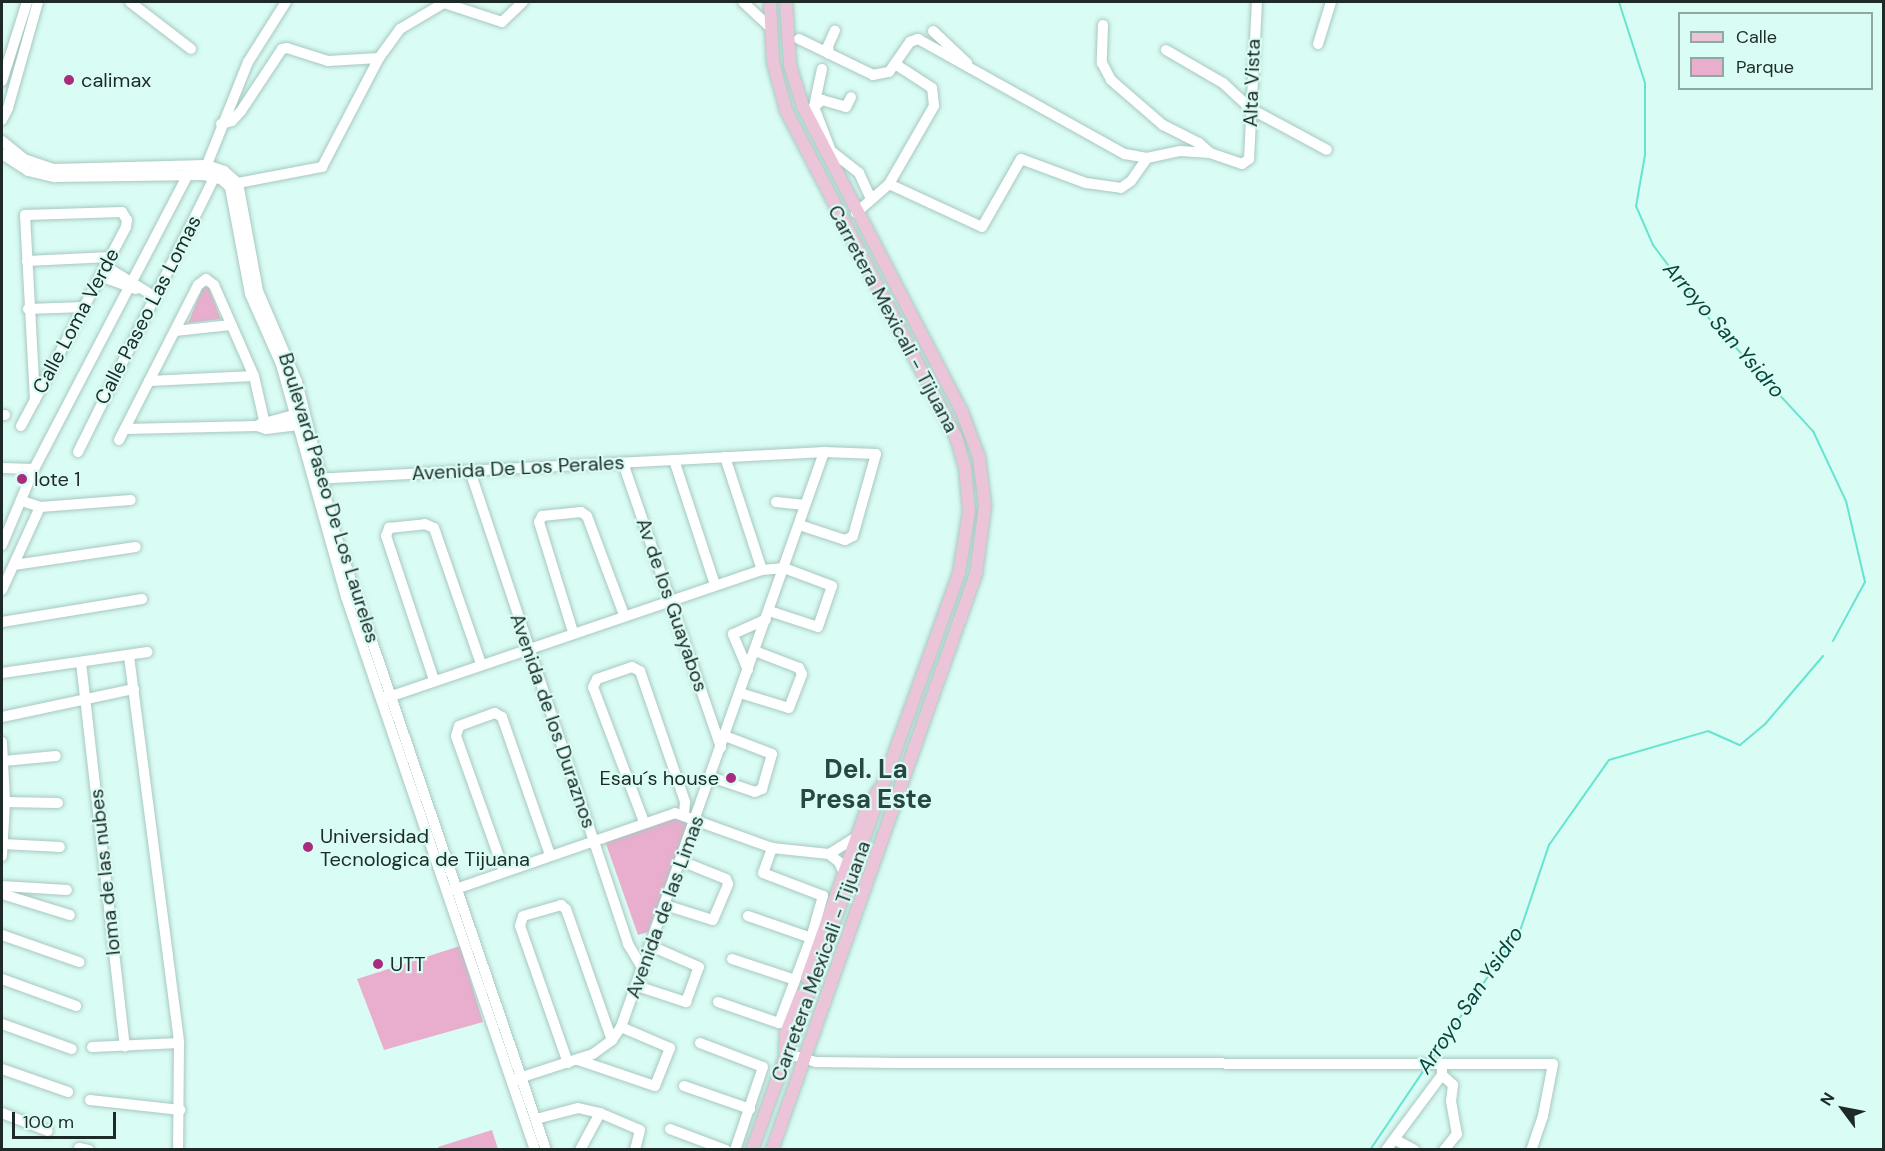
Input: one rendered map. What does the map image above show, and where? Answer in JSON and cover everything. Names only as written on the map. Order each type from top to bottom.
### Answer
[{"type":"main road","name":"Carretera Mexicali - Tijuana","points":[[752,1149],[887,780],[959,573],[969,527],[968,487],[956,437],[794,129],[775,70],[770,27],[770,2]]},
{"type":"main road","name":"Carretera Mexicali - Tijuana","points":[[772,1149],[972,584],[985,522],[983,480],[970,430],[856,213],[795,86],[787,45],[786,2]]},
{"type":"main road","points":[[788,1054],[784,1047],[786,1033],[856,837],[870,801],[887,780]]},
{"type":"street","points":[[2,81],[27,2]]},
{"type":"street","points":[[2,120],[11,101],[38,2]]},
{"type":"street","points":[[130,2],[190,50]]},
{"type":"street","points":[[204,170],[221,124],[254,51],[286,2]]},
{"type":"street","points":[[2,141],[24,159],[53,168],[204,170],[217,173],[238,183],[322,167],[379,58],[400,28],[437,6],[452,4],[502,22],[522,2]]},
{"type":"street","points":[[747,2],[770,27]]},
{"type":"street","name":"Alta Vista","points":[[1210,153],[1246,163],[1257,2]]},
{"type":"street","points":[[1318,44],[1331,2]]},
{"type":"street","points":[[1103,25],[1102,63],[1111,80],[1163,125],[1199,143],[1210,153]]},
{"type":"street","points":[[829,54],[828,46],[835,30]]},
{"type":"street","points":[[933,32],[963,56],[969,66]]},
{"type":"street","points":[[799,39],[873,75],[889,72],[913,39],[969,66],[1117,150],[1147,158],[1180,151],[1210,153]]},
{"type":"street","points":[[221,124],[232,121],[241,111],[282,49],[287,48],[328,61],[379,58]]},
{"type":"street","points":[[1166,50],[1222,82],[1251,109],[1327,150]]},
{"type":"street","points":[[856,213],[889,184],[936,98],[926,82],[895,64]]},
{"type":"street","points":[[822,69],[814,107],[831,151],[859,173],[871,199]]},
{"type":"street","points":[[814,107],[822,100],[846,107],[851,97]]},
{"type":"street","points":[[2,154],[28,171],[54,177],[190,170]]},
{"type":"street","points":[[889,184],[982,227],[1021,159],[1086,183],[1121,188],[1131,181],[1147,158]]},
{"type":"street","points":[[2,545],[34,469],[135,287],[190,170]]},
{"type":"street","name":"Boulevard Paseo De Los Laureles","points":[[217,173],[233,194],[250,294],[302,419]]},
{"type":"street","name":"Calle Paseo Las Lomas","points":[[78,452],[217,173]]},
{"type":"street","name":"Boulevard Paseo De Los Laureles","points":[[238,183],[258,291],[290,361],[316,479],[447,892],[517,1079],[536,1119],[546,1149]]},
{"type":"street","name":"Calle Loma Verde","points":[[21,426],[126,227],[126,215],[115,211],[24,215],[27,261]]},
{"type":"street","points":[[35,400],[27,261],[105,267],[155,297]]},
{"type":"street","points":[[120,440],[198,285],[206,279],[214,285],[254,376],[263,425]]},
{"type":"street","points":[[28,309],[84,307]]},
{"type":"street","points":[[175,331],[231,325]]},
{"type":"street","points":[[149,381],[254,376]]},
{"type":"street","points":[[125,429],[263,425],[302,419]]},
{"type":"street","name":"Avenida De Los Perales","points":[[316,479],[824,452],[876,454],[853,536],[845,540],[798,525]]},
{"type":"street","name":"Avenida de las Limas","points":[[517,1079],[573,1062],[612,1040],[621,1027],[824,452]]},
{"type":"street","points":[[725,457],[762,570]]},
{"type":"street","points":[[674,460],[715,585]]},
{"type":"street","name":"Av de los Guayabos","points":[[623,463],[721,748]]},
{"type":"street","points":[[2,468],[34,469]]},
{"type":"street","name":"Avenida de los Duraznos","points":[[470,471],[527,648],[628,944],[643,969]]},
{"type":"street","points":[[22,501],[40,507],[131,500]]},
{"type":"street","points":[[776,502],[805,505]]},
{"type":"street","points":[[2,590],[40,507]]},
{"type":"street","points":[[573,632],[539,522],[543,516],[581,512],[587,516],[624,615]]},
{"type":"street","points":[[434,681],[386,536],[389,528],[425,524],[434,528],[482,664]]},
{"type":"street","points":[[14,565],[136,547]]},
{"type":"street","points":[[387,697],[573,632],[762,570],[783,568],[832,586],[820,625],[814,627],[767,615],[733,634],[748,670]]},
{"type":"street","points":[[2,622],[142,599]]},
{"type":"street","points":[[740,693],[785,709],[790,706],[798,685],[802,670],[755,651]]},
{"type":"street","points":[[2,673],[147,652]]},
{"type":"street","points":[[129,656],[179,1043],[178,1149]]},
{"type":"street","name":"loma de las nubes","points":[[81,662],[125,1046]]},
{"type":"street","points":[[644,822],[593,687],[597,680],[632,667],[640,671],[685,802],[684,813]]},
{"type":"street","points":[[2,717],[86,697],[134,689]]},
{"type":"street","name":"Boulevard Paseo De Los Laureles","points":[[387,697],[458,888],[517,1079],[536,1149]]},
{"type":"street","points":[[504,872],[456,731],[459,726],[499,714],[550,855]]},
{"type":"street","points":[[711,777],[755,792],[762,789],[772,754],[725,736]]},
{"type":"street","points":[[2,742],[5,802],[2,850],[60,847]]},
{"type":"street","points":[[4,760],[56,756]]},
{"type":"street","points":[[5,802],[58,803]]},
{"type":"street","points":[[447,892],[593,839],[644,822],[684,813],[772,848],[828,854],[839,862],[844,873]]},
{"type":"street","points":[[828,854],[856,837]]},
{"type":"street","points":[[718,1002],[779,1023],[811,938],[823,896],[763,873],[772,848]]},
{"type":"street","points":[[666,904],[713,920],[728,884],[726,879],[681,861]]},
{"type":"street","points":[[2,886],[67,890]]},
{"type":"street","points":[[51,890],[52,909]]},
{"type":"street","points":[[2,894],[70,915]]},
{"type":"street","points":[[612,1040],[566,909],[561,905],[523,916],[520,926],[573,1062],[655,1086],[670,1048],[621,1027]]},
{"type":"street","points":[[748,916],[811,938]]},
{"type":"street","points":[[2,935],[79,962]]},
{"type":"street","points":[[637,987],[686,1002],[699,967],[651,946]]},
{"type":"street","points":[[732,959],[795,981]]},
{"type":"street","points":[[2,979],[76,1006]]},
{"type":"street","points":[[2,1024],[72,1049]]},
{"type":"street","points":[[92,1047],[179,1043]]},
{"type":"street","points":[[700,1043],[763,1067],[735,1149]]},
{"type":"street","points":[[788,1054],[803,1059],[1442,1069],[1553,1064],[1543,1116],[1531,1149]]},
{"type":"street","points":[[2,1069],[68,1092]]},
{"type":"street","points":[[1386,1149],[1396,1140],[1442,1069]]},
{"type":"street","points":[[1442,1069],[1453,1085],[1451,1101],[1457,1134],[1444,1149]]},
{"type":"street","points":[[684,1086],[750,1109]]},
{"type":"street","points":[[90,1100],[180,1110]]},
{"type":"street","points":[[536,1119],[578,1108],[600,1113],[640,1130],[635,1149]]},
{"type":"street","points":[[2,1113],[48,1131]]},
{"type":"street","points":[[580,1149],[600,1113]]},
{"type":"street","points":[[670,1129],[726,1149]]},
{"type":"street","points":[[1396,1140],[1415,1149]]},
{"type":"green space","points":[[208,286],[221,319],[188,323],[202,289]]},
{"type":"green space","points":[[676,818],[688,823],[648,932],[638,935],[605,841]]},
{"type":"green space","points":[[460,946],[483,1022],[384,1050],[357,979]]},
{"type":"green space","points":[[492,1130],[498,1149],[439,1149],[438,1147]]},
{"type":"waterway","name":"Arroyo San Ysidro","points":[[1619,2],[1645,83],[1645,155],[1636,206],[1653,245],[1704,313],[1813,431],[1846,501],[1865,582],[1833,641]]},
{"type":"waterway","name":"Arroyo San Ysidro","points":[[1431,1060],[1521,928],[1549,845],[1609,760],[1708,731],[1740,745],[1766,723],[1823,656]]},
{"type":"waterway","name":"Arroyo San Ysidro","points":[[1370,1150],[1426,1067]]},
{"type":"place","name":"calimax","points":[[69,80]]},
{"type":"place","name":"lote 1","points":[[22,479]]},
{"type":"place","name":"Esau´s house","points":[[731,778]]},
{"type":"place","name":"Universidad Tecnologica de Tijuana","points":[[308,847]]},
{"type":"place","name":"UTT","points":[[378,964]]},
{"type":"district","name":"Del. La Presa Este","points":[[866,785]]}]
